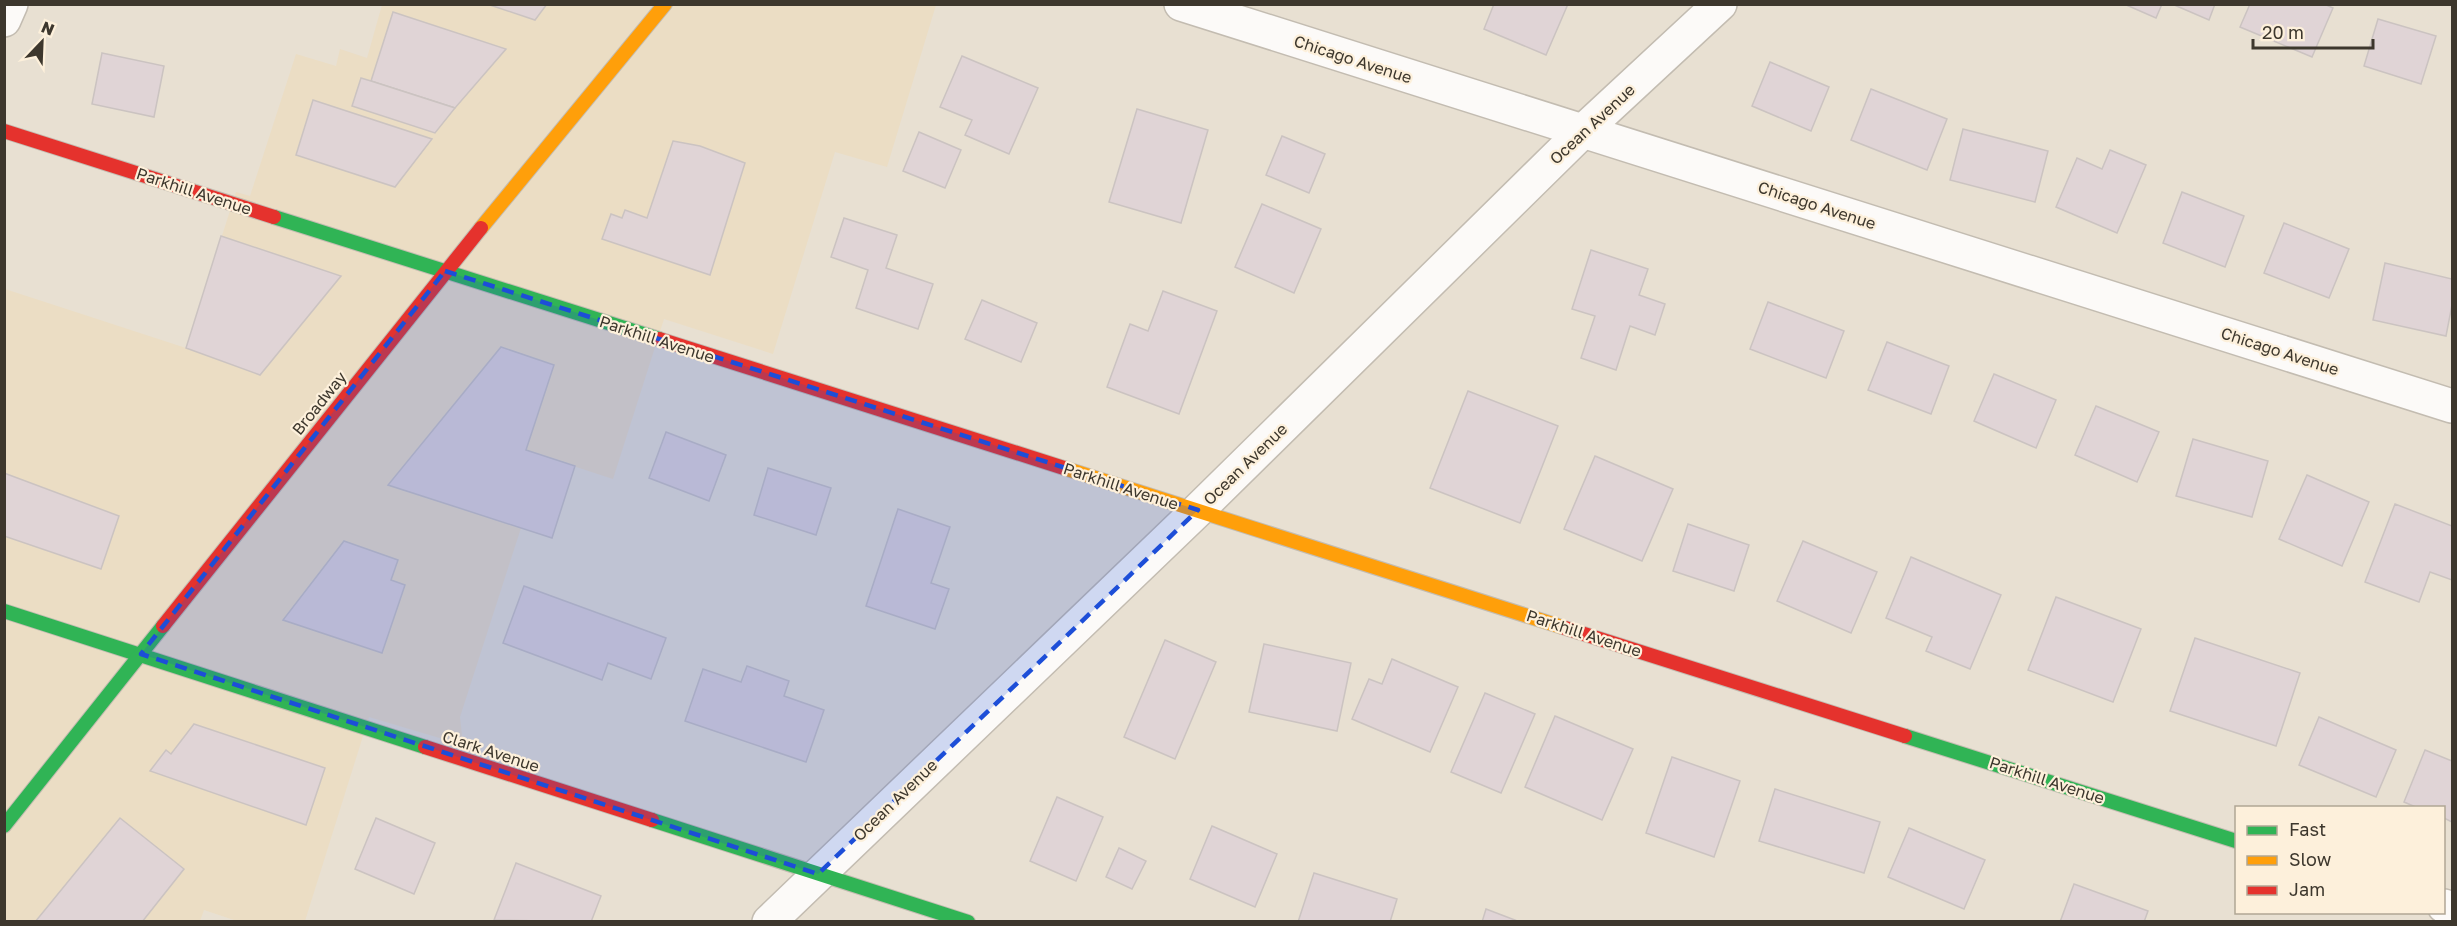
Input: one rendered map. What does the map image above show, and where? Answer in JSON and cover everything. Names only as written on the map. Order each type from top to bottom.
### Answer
[{"type":"street","points":[[4,20],[11,4]]},
{"type":"street","name":"Broadway","points":[[4,826],[445,271],[665,4]]},
{"type":"street","name":"Chicago Avenue","points":[[1181,4],[2452,406]]},
{"type":"street","name":"Ocean Avenue","points":[[768,921],[1198,510],[1583,131],[1720,4]]},
{"type":"street","name":"Parkhill Avenue","points":[[4,131],[2235,841]]},
{"type":"street","name":"Clark Avenue","points":[[4,611],[968,921]]},
{"type":"highlighted area","points":[[445,271],[1198,510],[818,874],[141,654]]},
{"type":"shaded area","points":[[382,5],[936,5],[887,167],[835,152],[773,354],[664,319],[613,479],[570,465],[521,528],[460,717],[463,745],[369,717],[305,921],[237,921],[204,910],[200,921],[5,922],[5,289],[186,348],[236,192],[250,196],[296,54],[336,66],[340,49],[367,58]]},
{"type":"building","points":[[487,4],[547,4],[535,20]]},
{"type":"building","points":[[1494,4],[1568,4],[1546,55],[1484,29]]},
{"type":"building","points":[[2124,4],[2162,4],[2156,18]]},
{"type":"building","points":[[2172,4],[2215,4],[2209,20]]},
{"type":"building","points":[[2250,4],[2324,4],[2333,8],[2312,57],[2240,27]]},
{"type":"building","points":[[393,12],[506,49],[455,108],[371,81]]},
{"type":"building","points":[[2378,19],[2436,36],[2421,84],[2364,66]]},
{"type":"building","points":[[102,53],[164,66],[154,117],[92,104]]},
{"type":"building","points":[[962,56],[1038,88],[1009,154],[965,135],[972,120],[940,107]]},
{"type":"building","points":[[1770,62],[1829,87],[1811,131],[1752,106]]},
{"type":"building","points":[[361,78],[455,108],[435,133],[352,106]]},
{"type":"building","points":[[1871,89],[1947,119],[1927,170],[1851,140]]},
{"type":"building","points":[[313,100],[432,139],[395,187],[296,155]]},
{"type":"building","points":[[1137,109],[1208,130],[1181,223],[1109,202]]},
{"type":"building","points":[[1963,129],[2048,151],[2035,202],[1950,180]]},
{"type":"building","points":[[919,132],[961,150],[945,188],[903,171]]},
{"type":"building","points":[[1282,136],[1325,154],[1309,193],[1266,175]]},
{"type":"building","points":[[673,141],[700,146],[745,163],[710,275],[602,239],[611,214],[622,218],[625,210],[647,218]]},
{"type":"building","points":[[2110,150],[2146,165],[2117,233],[2056,207],[2077,158],[2102,169]]},
{"type":"building","points":[[2182,192],[2244,216],[2225,267],[2163,243]]},
{"type":"building","points":[[1262,204],[1321,229],[1294,293],[1235,267]]},
{"type":"building","points":[[844,218],[897,235],[886,268],[933,284],[918,329],[856,308],[868,270],[831,257]]},
{"type":"building","points":[[2284,223],[2349,249],[2329,298],[2264,273]]},
{"type":"building","points":[[221,236],[341,276],[260,375],[186,348]]},
{"type":"building","points":[[1591,250],[1648,269],[1639,295],[1665,304],[1655,335],[1630,326],[1616,370],[1581,358],[1595,316],[1572,309]]},
{"type":"building","points":[[2385,263],[2452,279],[2452,305],[2446,336],[2373,320]]},
{"type":"building","points":[[1163,291],[1217,311],[1179,414],[1107,387],[1130,324],[1148,331]]},
{"type":"building","points":[[982,300],[1037,323],[1021,362],[965,339]]},
{"type":"building","points":[[1768,302],[1844,331],[1826,378],[1750,349]]},
{"type":"building","points":[[1887,342],[1949,366],[1931,414],[1868,390]]},
{"type":"building","points":[[501,347],[554,365],[526,450],[575,466],[552,538],[388,485]]},
{"type":"building","points":[[1994,374],[2056,400],[2036,448],[1974,421]]},
{"type":"building","points":[[1468,391],[1558,426],[1520,523],[1430,488]]},
{"type":"building","points":[[2096,406],[2159,432],[2137,482],[2075,455]]},
{"type":"building","points":[[666,432],[726,455],[709,501],[649,478]]},
{"type":"building","points":[[2193,439],[2268,461],[2252,517],[2176,496]]},
{"type":"building","points":[[1595,456],[1673,489],[1642,561],[1564,529]]},
{"type":"building","points":[[768,468],[831,488],[816,535],[754,515]]},
{"type":"building","points":[[4,473],[119,516],[101,569],[4,536]]},
{"type":"building","points":[[2307,475],[2369,502],[2342,566],[2279,539]]},
{"type":"building","points":[[2395,504],[2452,526],[2452,580],[2430,572],[2419,602],[2365,582]]},
{"type":"building","points":[[898,509],[950,527],[931,583],[949,589],[935,629],[866,606]]},
{"type":"building","points":[[1688,524],[1749,545],[1734,591],[1673,571]]},
{"type":"building","points":[[344,541],[398,560],[391,580],[405,585],[382,653],[283,620]]},
{"type":"building","points":[[1803,541],[1877,572],[1851,633],[1777,601]]},
{"type":"building","points":[[1911,557],[2001,595],[1970,669],[1926,651],[1932,637],[1886,618]]},
{"type":"building","points":[[524,586],[666,638],[651,679],[608,663],[602,680],[503,643]]},
{"type":"building","points":[[2056,597],[2141,629],[2113,702],[2028,670]]},
{"type":"building","points":[[2195,638],[2300,673],[2276,746],[2170,711]]},
{"type":"building","points":[[1165,640],[1216,662],[1175,759],[1124,737]]},
{"type":"building","points":[[1264,644],[1351,663],[1337,731],[1249,712]]},
{"type":"building","points":[[1392,659],[1458,687],[1430,752],[1352,719],[1369,679],[1382,684]]},
{"type":"building","points":[[747,666],[789,681],[784,696],[824,710],[806,762],[685,721],[703,669],[741,682]]},
{"type":"building","points":[[1485,693],[1535,714],[1501,793],[1451,772]]},
{"type":"building","points":[[1555,716],[1633,749],[1602,820],[1525,787]]},
{"type":"building","points":[[2319,717],[2396,750],[2376,797],[2299,765]]},
{"type":"building","points":[[194,724],[325,768],[306,825],[150,771],[166,750],[171,754]]},
{"type":"building","points":[[2425,750],[2452,761],[2452,822],[2445,818],[2445,806],[2413,806],[2404,802]]},
{"type":"building","points":[[1672,757],[1740,781],[1714,857],[1646,833]]},
{"type":"building","points":[[1775,789],[1880,822],[1864,873],[1759,841]]},
{"type":"building","points":[[1057,797],[1103,817],[1076,881],[1030,861]]},
{"type":"building","points":[[120,818],[184,869],[142,922],[35,922]]},
{"type":"building","points":[[376,818],[435,843],[414,894],[355,869]]},
{"type":"building","points":[[1212,826],[1277,854],[1255,907],[1190,879]]},
{"type":"building","points":[[1909,828],[1985,860],[1964,909],[1888,877]]},
{"type":"building","points":[[1119,848],[1146,861],[1132,889],[1106,877]]},
{"type":"building","points":[[516,863],[601,896],[591,922],[494,920]]},
{"type":"building","points":[[1314,873],[1397,899],[1390,922],[1298,922]]},
{"type":"building","points":[[2074,884],[2148,911],[2144,922],[2060,922]]},
{"type":"building","points":[[1486,909],[1520,922],[1482,922]]},
{"type":"traffic: fast","points":[[274,217],[659,339]]},
{"type":"traffic: fast","points":[[4,611],[425,747]]},
{"type":"traffic: fast","points":[[4,826],[163,626]]},
{"type":"traffic: fast","points":[[1905,736],[2235,841]]},
{"type":"traffic: fast","points":[[652,820],[968,922]]},
{"type":"traffic: slow","points":[[481,228],[665,4]]},
{"type":"traffic: slow","points":[[1064,468],[1562,627]]},
{"type":"traffic: jam","points":[[4,131],[274,217]]},
{"type":"traffic: jam","points":[[163,626],[481,228]]},
{"type":"traffic: jam","points":[[659,339],[1064,468]]},
{"type":"traffic: jam","points":[[1562,627],[1905,736]]},
{"type":"traffic: jam","points":[[425,747],[652,820]]}]
